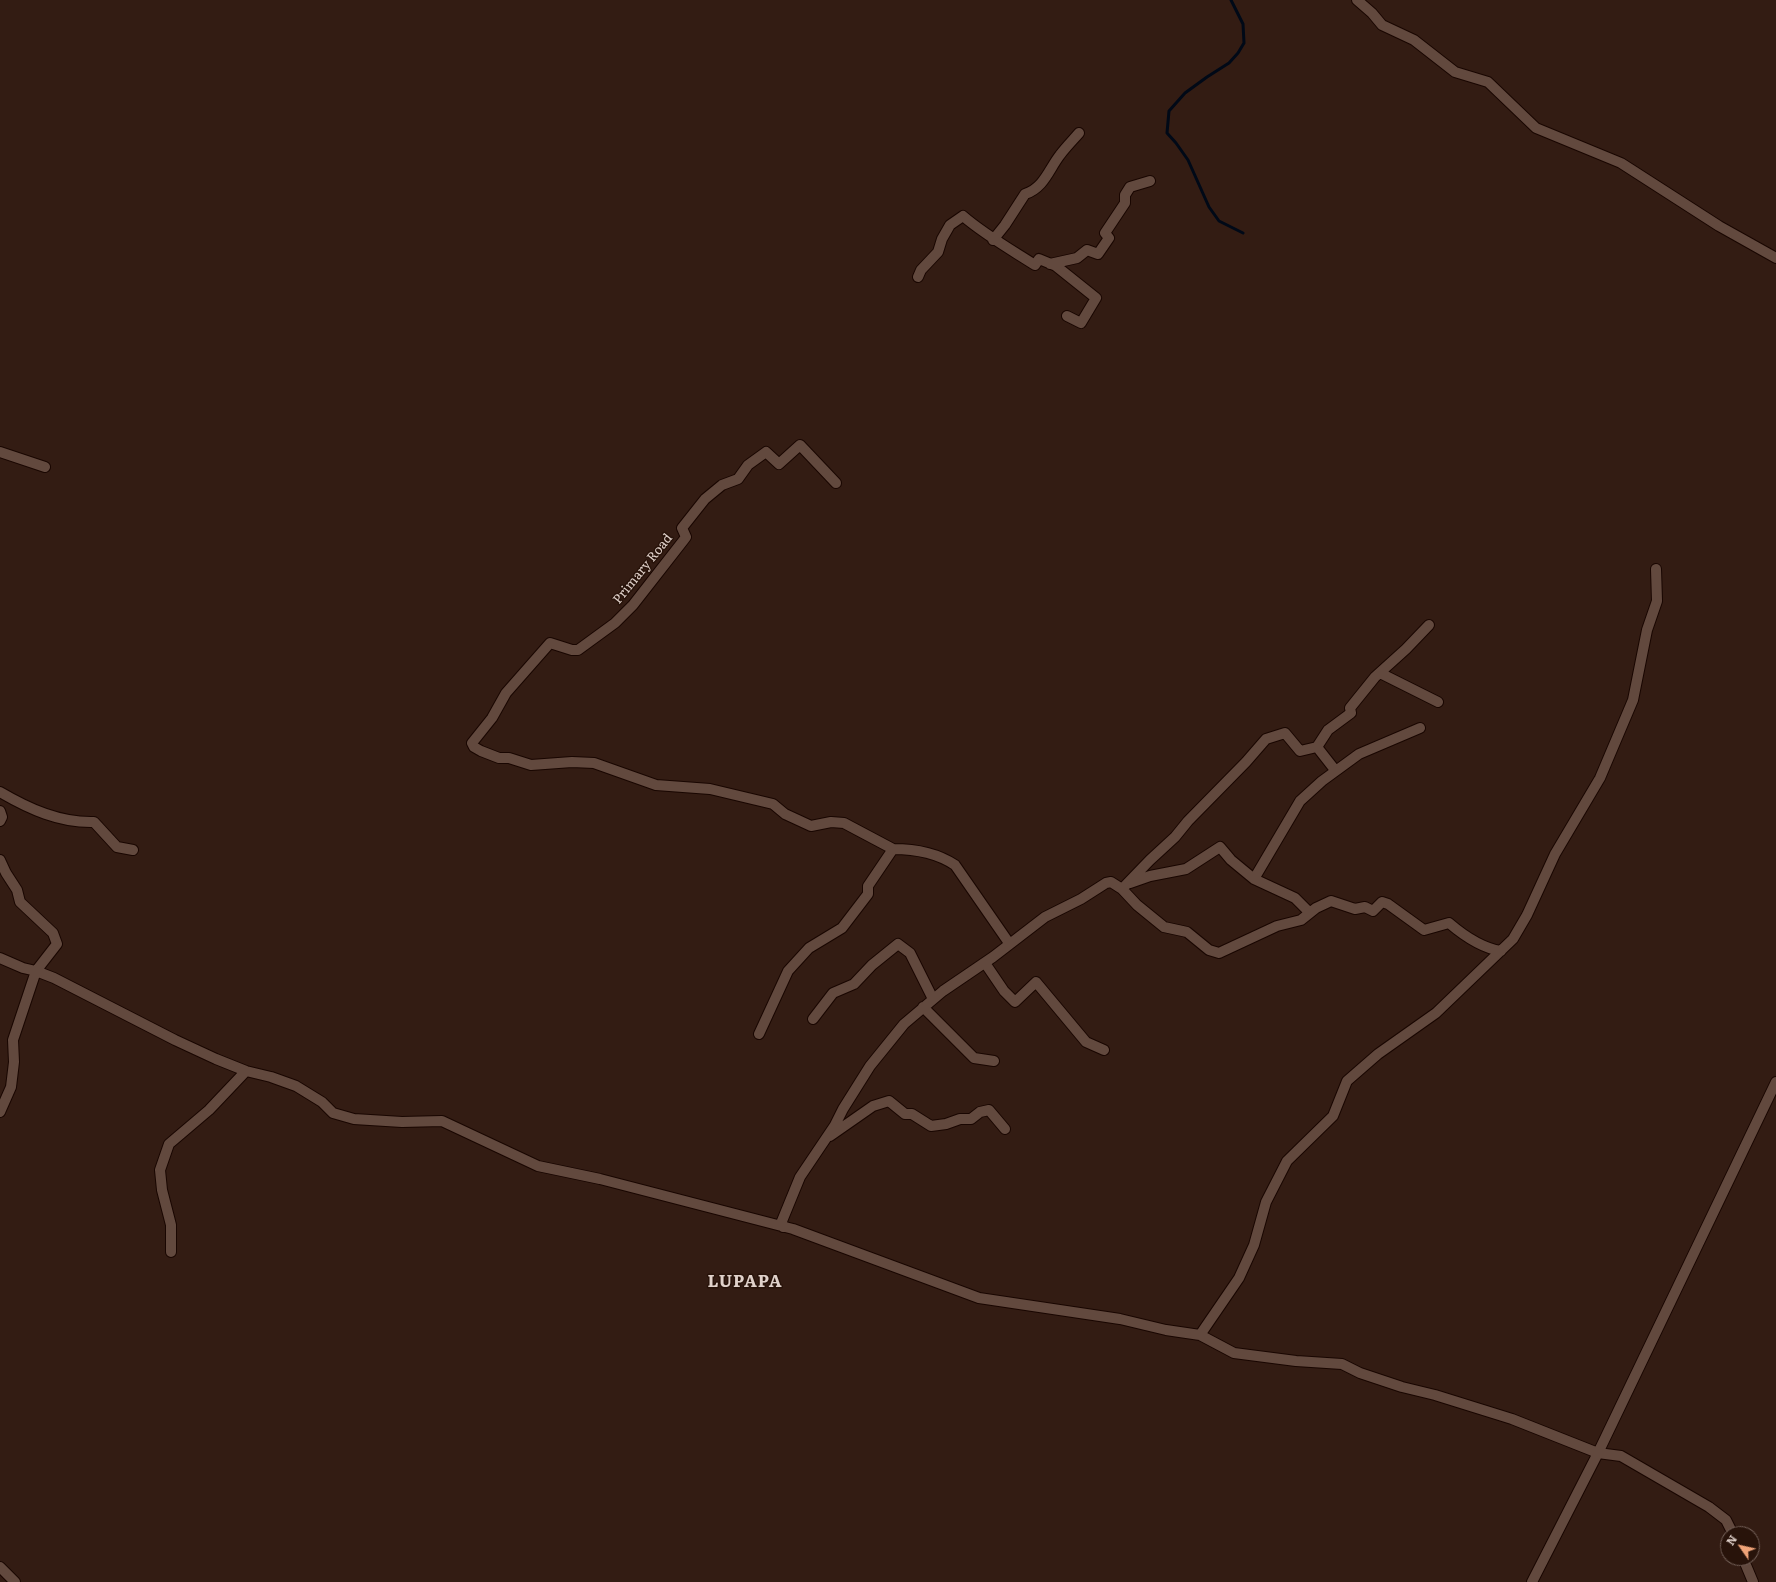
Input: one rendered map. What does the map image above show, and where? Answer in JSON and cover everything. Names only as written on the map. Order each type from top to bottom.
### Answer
[{"type":"street","points":[[1357,0],[1372,13],[1382,25],[1414,40],[1455,72],[1488,82],[1536,128],[1621,163],[1719,226],[1776,258]]},
{"type":"street","points":[[993,240],[1005,225],[1025,194],[1031,192],[1042,183],[1060,156],[1079,132]]},
{"type":"street","points":[[1050,264],[1076,258],[1088,250],[1098,254],[1109,238],[1105,233],[1125,203],[1125,194],[1130,187],[1150,181]]},
{"type":"street","points":[[918,277],[921,270],[938,252],[942,239],[950,225],[962,216],[993,240],[1013,250],[1034,265],[1039,259],[1056,266],[1080,283],[1096,298],[1081,323],[1067,316]]},
{"type":"street","name":"Primary Road","points":[[836,483],[800,445],[780,464],[766,452],[762,454],[748,465],[738,479],[722,486],[705,499],[689,517],[682,528],[686,537],[633,605],[615,623],[578,650],[572,650],[550,643],[506,693],[492,718],[472,744],[474,748],[499,758],[509,758],[531,765],[572,762],[594,763],[656,785],[710,790],[773,804],[785,814],[811,826],[831,822],[844,823],[893,850]]},
{"type":"street","points":[[0,452],[44,467]]},
{"type":"street","points":[[1200,1335],[1239,1278],[1254,1245],[1266,1202],[1288,1162],[1332,1116],[1347,1080],[1378,1054],[1436,1013],[1513,939],[1527,915],[1555,854],[1600,778],[1633,700],[1647,630],[1657,601],[1656,569]]},
{"type":"street","points":[[1125,886],[1175,837],[1188,821],[1246,762],[1266,739],[1285,733],[1300,751],[1317,747],[1328,730],[1351,713],[1350,708],[1380,673],[1429,625]]},
{"type":"street","points":[[1380,673],[1438,702]]},
{"type":"street","points":[[1254,879],[1300,801],[1336,770],[1359,754],[1420,728]]},
{"type":"street","points":[[1317,747],[1336,770]]},
{"type":"street","points":[[0,792],[55,818],[81,823],[94,822],[117,847],[133,850]]},
{"type":"street","points":[[0,811],[2,817],[0,821]]},
{"type":"street","points":[[783,1227],[782,1221],[800,1177],[870,1066],[904,1024],[933,999],[1045,917],[1106,883],[1111,882],[1125,886],[1150,876],[1186,869],[1220,847],[1231,860],[1254,879],[1295,898],[1310,912]]},
{"type":"street","points":[[759,1034],[788,970],[809,948],[842,928],[868,894],[868,886],[893,850],[920,852],[944,858],[954,865],[1010,943]]},
{"type":"street","points":[[0,860],[17,890],[20,902],[52,932],[56,938],[57,944],[36,971],[13,1040],[14,1062],[11,1088],[0,1112]]},
{"type":"street","points":[[1125,886],[1137,905],[1164,927],[1187,932],[1210,950],[1219,952],[1276,926],[1301,920],[1316,908],[1331,902],[1355,909],[1365,906],[1373,911],[1382,902],[1388,904],[1424,930],[1449,923],[1459,931],[1486,947],[1502,951]]},
{"type":"street","points":[[813,1019],[833,993],[854,984],[872,966],[898,944],[910,953],[933,999]]},
{"type":"street","points":[[0,958],[23,968],[36,971],[61,981],[175,1040],[246,1071],[271,1077],[296,1086],[322,1102],[333,1113],[354,1119],[402,1122],[442,1121],[538,1166],[600,1179],[783,1227],[979,1298],[1120,1319],[1166,1330],[1200,1335],[1216,1345],[1234,1353],[1342,1364],[1360,1373],[1402,1387],[1435,1395],[1512,1419],[1598,1453],[1621,1456],[1709,1507],[1726,1520],[1729,1526]]},
{"type":"street","points":[[984,963],[1004,991],[1014,1002],[1036,982],[1086,1042],[1104,1050]]},
{"type":"street","points":[[923,1007],[974,1058],[994,1061]]},
{"type":"street","points":[[171,1252],[171,1225],[162,1190],[160,1170],[169,1144],[209,1110],[246,1071]]},
{"type":"street","points":[[1532,1582],[1598,1453],[1776,1082]]},
{"type":"street","points":[[825,1139],[873,1106],[889,1101],[905,1114],[912,1114],[931,1126],[946,1124],[960,1119],[971,1119],[980,1112],[989,1110],[1005,1129]]},
{"type":"street","points":[[1746,1566],[1753,1582]]},
{"type":"street","points":[[0,1567],[15,1582]]},
{"type":"waterway","points":[[1231,0],[1243,24],[1244,43],[1229,63],[1185,93],[1169,111],[1167,133],[1188,160],[1209,207],[1219,221],[1243,233]]},
{"type":"district","name":"LUPAPA","points":[[745,1282]]}]
